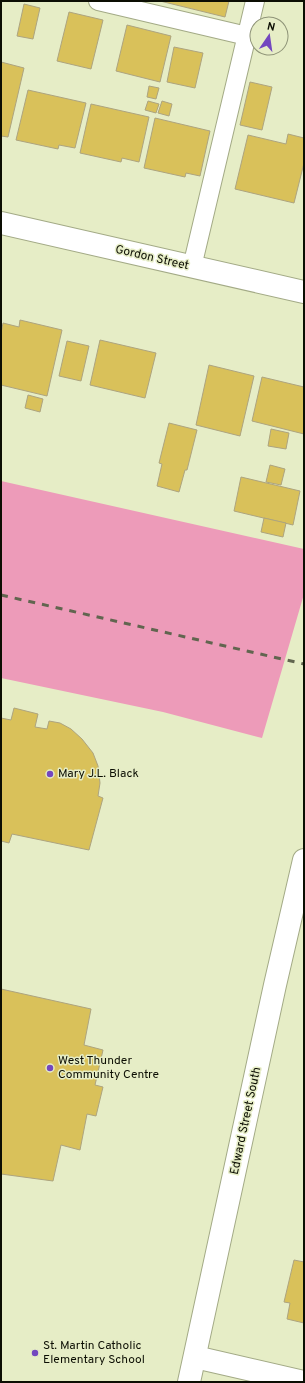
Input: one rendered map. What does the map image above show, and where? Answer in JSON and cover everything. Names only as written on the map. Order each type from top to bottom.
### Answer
[{"type":"main road","name":"Gordon Street","points":[[1,223],[304,292]]},
{"type":"main road","name":"Edward Street South","points":[[190,1382],[275,985],[304,860]]},
{"type":"main road","points":[[195,1357],[304,1382]]},
{"type":"lane","points":[[98,1],[247,36]]},
{"type":"lane","points":[[192,267],[255,1]]},
{"type":"shaded area","points":[[1,481],[304,549],[304,594],[262,738],[163,712],[1,678]]},
{"type":"building","points":[[160,1],[229,1],[225,17]]},
{"type":"building","points":[[24,4],[40,8],[33,39],[17,36]]},
{"type":"building","points":[[69,12],[103,20],[91,69],[57,61]]},
{"type":"building","points":[[127,25],[171,36],[160,82],[116,71]]},
{"type":"building","points":[[174,47],[203,53],[195,88],[167,82]]},
{"type":"building","points":[[1,62],[24,68],[8,137],[1,136]]},
{"type":"building","points":[[250,82],[272,87],[262,130],[240,125]]},
{"type":"building","points":[[149,86],[159,88],[156,99],[147,97]]},
{"type":"building","points":[[28,90],[86,103],[75,148],[59,145],[58,149],[16,140]]},
{"type":"building","points":[[148,101],[159,104],[156,113],[145,110]]},
{"type":"building","points":[[162,101],[172,104],[169,116],[158,113]]},
{"type":"building","points":[[91,104],[149,117],[139,162],[122,158],[121,162],[80,153]]},
{"type":"building","points":[[155,118],[210,131],[200,176],[186,173],[185,177],[144,168]]},
{"type":"building","points":[[288,134],[304,138],[304,163],[294,203],[235,189],[248,135],[286,144]]},
{"type":"building","points":[[20,320],[62,330],[47,396],[1,385],[1,333],[3,323],[19,327]]},
{"type":"building","points":[[100,340],[156,353],[145,398],[90,385]]},
{"type":"building","points":[[67,341],[89,346],[81,381],[59,376]]},
{"type":"building","points":[[209,365],[254,376],[240,436],[196,425]]},
{"type":"building","points":[[262,377],[304,387],[304,434],[252,421]]},
{"type":"building","points":[[28,395],[43,399],[40,412],[25,408]]},
{"type":"building","points":[[169,423],[197,430],[187,470],[185,470],[179,492],[157,486],[162,464],[159,463]]},
{"type":"building","points":[[271,429],[289,433],[286,449],[268,446]]},
{"type":"building","points":[[270,465],[285,469],[281,485],[266,482]]},
{"type":"building","points":[[241,477],[300,491],[293,525],[234,511]]},
{"type":"building","points":[[264,518],[286,523],[283,537],[261,532]]},
{"type":"building","name":"Mary J.L. Black","points":[[14,708],[38,714],[35,727],[47,729],[49,721],[60,723],[71,729],[82,739],[93,753],[98,766],[100,783],[98,796],[103,798],[89,850],[12,834],[9,843],[1,841],[1,718],[11,720]]},
{"type":"building","name":"West Thunder Community Centre","points":[[1,989],[91,1009],[84,1045],[103,1050],[95,1085],[103,1087],[96,1116],[87,1114],[80,1150],[61,1145],[53,1181],[1,1174]]},
{"type":"building","points":[[294,1260],[304,1262],[304,1323],[287,1319],[290,1303],[284,1302]]},
{"type":"railway","points":[[1,595],[304,664]]},
{"type":"place","name":"Mary J.L. Black","points":[[50,774]]},
{"type":"place","name":"West Thunder Community Centre","points":[[50,1068]]},
{"type":"place","name":"St. Martin Catholic Elementary School","points":[[35,1353]]}]
